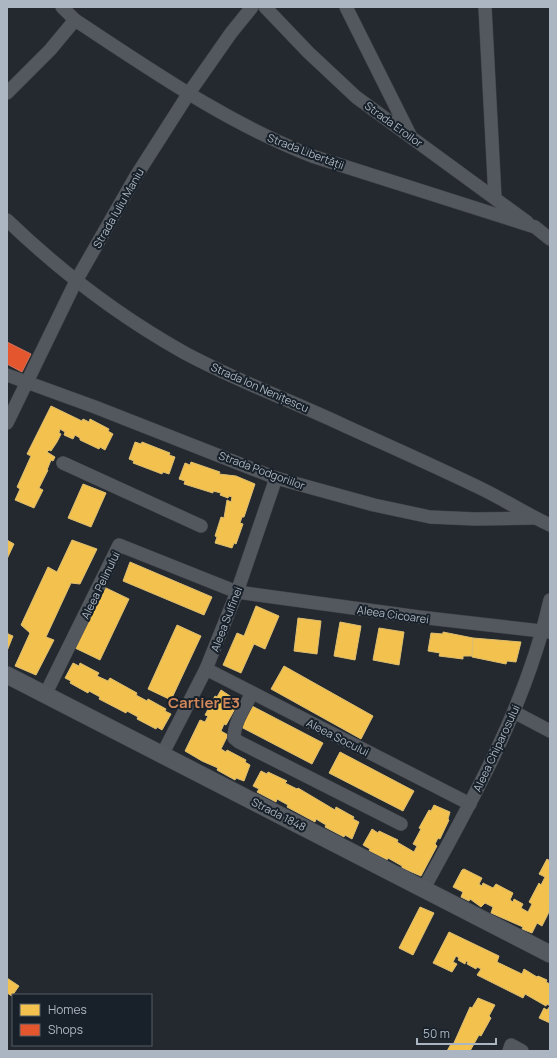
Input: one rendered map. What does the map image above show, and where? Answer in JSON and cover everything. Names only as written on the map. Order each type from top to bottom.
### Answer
[{"type":"main road","name":"Strada 1848","points":[[7,674],[45,695],[424,888],[550,954]]},
{"type":"street","name":"Strada Libertății","points":[[62,7],[75,20],[189,93],[240,123],[283,145],[535,228],[550,239]]},
{"type":"street","name":"Strada Iuliu Maniu","points":[[7,423],[76,281],[136,176],[189,93],[231,33],[252,7]]},
{"type":"street","name":"Strada Eroilor","points":[[266,7],[333,77],[535,228]]},
{"type":"street","points":[[346,7],[411,136]]},
{"type":"street","points":[[484,7],[495,198]]},
{"type":"street","points":[[7,93],[50,50],[75,20]]},
{"type":"street","name":"Strada Ion Nenițescu","points":[[7,220],[39,251],[76,281],[112,307],[183,352],[240,380],[308,408],[487,492],[535,518]]},
{"type":"street","name":"Strada Podgoriilor","points":[[7,375],[95,407],[276,478],[374,506],[430,517],[475,519],[535,518],[550,525]]},
{"type":"street","points":[[63,463],[201,526]]},
{"type":"street","name":"Aleea Sulfinei","points":[[162,755],[206,670],[237,592],[276,478]]},
{"type":"street","name":"Aleea Pelinului","points":[[45,695],[119,544],[237,592]]},
{"type":"street","name":"Aleea Cicoarei","points":[[237,592],[419,618],[546,632]]},
{"type":"street","name":"Aleea Chiparosului","points":[[424,888],[470,804],[514,712],[546,632],[550,600]]},
{"type":"street","name":"Aleea Socului","points":[[206,670],[470,804]]},
{"type":"street","points":[[252,693],[237,722],[234,730],[234,738],[239,742],[400,824]]},
{"type":"street","points":[[514,712],[550,731]]},
{"type":"building: Homes","points":[[51,406],[82,421],[83,419],[89,422],[90,419],[109,429],[108,431],[113,434],[105,450],[100,447],[99,449],[80,440],[80,438],[75,435],[73,439],[64,435],[65,432],[60,429],[59,433],[61,434],[57,442],[51,451],[49,450],[47,452],[55,457],[53,461],[51,460],[39,488],[43,490],[34,508],[15,500],[20,489],[17,487],[31,456],[27,454]]},
{"type":"building: Homes","points":[[135,442],[141,444],[142,442],[170,453],[169,455],[175,457],[169,474],[163,472],[162,474],[133,463],[134,461],[129,459]]},
{"type":"building: Homes","points":[[191,462],[220,472],[219,474],[236,476],[255,484],[244,517],[242,517],[240,523],[243,524],[236,544],[234,543],[232,548],[215,543],[217,537],[215,536],[221,517],[224,518],[227,500],[231,502],[232,497],[229,496],[228,498],[220,495],[221,493],[213,491],[213,493],[184,484],[185,481],[179,479],[185,463],[190,465]]},
{"type":"building: Homes","points":[[83,484],[106,493],[91,527],[68,518]]},
{"type":"building: Homes","points":[[7,540],[14,544],[7,559]]},
{"type":"building: Homes","points":[[72,540],[97,549],[80,584],[71,583],[46,637],[54,640],[36,675],[15,666],[30,633],[21,625],[48,567],[57,572]]},
{"type":"building: Homes","points":[[130,562],[212,597],[204,615],[123,581]]},
{"type":"building: Homes","points":[[104,587],[129,599],[100,660],[75,648]]},
{"type":"building: Homes","points":[[256,606],[279,616],[265,649],[254,644],[241,673],[223,665],[237,633],[244,636]]},
{"type":"building: Homes","points":[[298,618],[321,621],[317,654],[294,651]]},
{"type":"building: Homes","points":[[340,622],[361,626],[355,660],[334,656]]},
{"type":"building: Homes","points":[[177,625],[201,636],[171,700],[148,689]]},
{"type":"building: Homes","points":[[379,628],[404,632],[399,665],[373,660]]},
{"type":"building: Homes","points":[[7,630],[8,634],[13,636],[7,651]]},
{"type":"building: Homes","points":[[443,632],[473,638],[472,656],[463,656],[463,659],[439,656],[440,653],[428,651],[431,633],[443,634]]},
{"type":"building: Homes","points":[[473,638],[521,642],[516,662],[507,661],[506,664],[472,657]]},
{"type":"building: Homes","points":[[73,663],[79,666],[80,663],[99,673],[97,676],[108,681],[110,678],[137,693],[136,695],[147,701],[148,699],[166,709],[165,711],[171,714],[162,730],[157,727],[156,729],[137,719],[138,717],[127,711],[126,713],[99,699],[100,697],[89,691],[88,693],[70,683],[71,681],[65,678]]},
{"type":"building: Homes","points":[[284,666],[373,716],[361,739],[271,689]]},
{"type":"building: Homes","points":[[221,690],[236,700],[233,706],[236,707],[221,731],[228,735],[221,749],[226,752],[227,750],[246,760],[245,762],[250,765],[244,781],[236,778],[235,780],[217,770],[218,768],[185,751],[200,720],[205,722],[208,716],[205,715],[215,696],[217,697]]},
{"type":"building: Homes","points":[[252,706],[323,743],[312,764],[241,727]]},
{"type":"building: Homes","points":[[340,752],[414,791],[403,811],[329,773]]},
{"type":"building: Homes","points":[[261,771],[267,774],[268,772],[287,781],[285,783],[297,789],[298,788],[335,810],[336,807],[354,817],[353,819],[359,822],[352,839],[345,835],[344,837],[325,827],[326,825],[316,819],[315,822],[287,807],[288,805],[277,799],[276,802],[257,792],[259,789],[253,786]]},
{"type":"building: Homes","points":[[434,805],[450,812],[449,820],[440,839],[438,838],[435,844],[437,846],[421,876],[402,868],[402,866],[388,858],[387,860],[369,851],[370,849],[363,845],[372,829],[378,833],[379,831],[398,840],[397,842],[414,852],[417,846],[413,844],[421,829],[419,828],[429,810],[431,811]]},
{"type":"building: Homes","points":[[547,859],[550,861],[550,910],[542,926],[537,923],[532,933],[522,929],[523,927],[491,913],[493,907],[485,903],[481,907],[470,899],[469,901],[461,897],[463,892],[453,887],[464,869],[482,878],[479,884],[482,886],[483,883],[493,888],[496,884],[513,893],[510,900],[513,902],[514,899],[523,904],[521,908],[528,912],[532,904],[529,902],[539,883],[541,885],[545,877],[539,874]]},
{"type":"building: Homes","points":[[420,907],[434,913],[413,955],[399,948]]},
{"type":"building: Homes","points":[[449,932],[499,956],[497,962],[522,974],[524,969],[537,977],[538,976],[547,980],[546,982],[550,984],[550,1006],[547,1004],[546,1006],[525,994],[523,998],[477,975],[481,969],[477,967],[476,969],[467,964],[468,962],[466,961],[465,964],[458,960],[459,958],[456,956],[453,962],[457,964],[452,972],[433,963]]},
{"type":"building: Homes","points":[[7,978],[19,986],[12,996],[7,993]]},
{"type":"building: Homes","points":[[478,998],[495,1005],[489,1016],[491,1018],[481,1036],[479,1035],[470,1051],[447,1051],[451,1044],[453,1045],[470,1007],[472,1008]]},
{"type":"building: Homes","points":[[550,1006],[550,1023],[539,1018],[544,1008],[547,1010]]},
{"type":"building: Shops","points":[[7,342],[31,354],[22,372],[7,364]]},
{"type":"district","name":"Cartier E3","points":[[204,702]]}]
